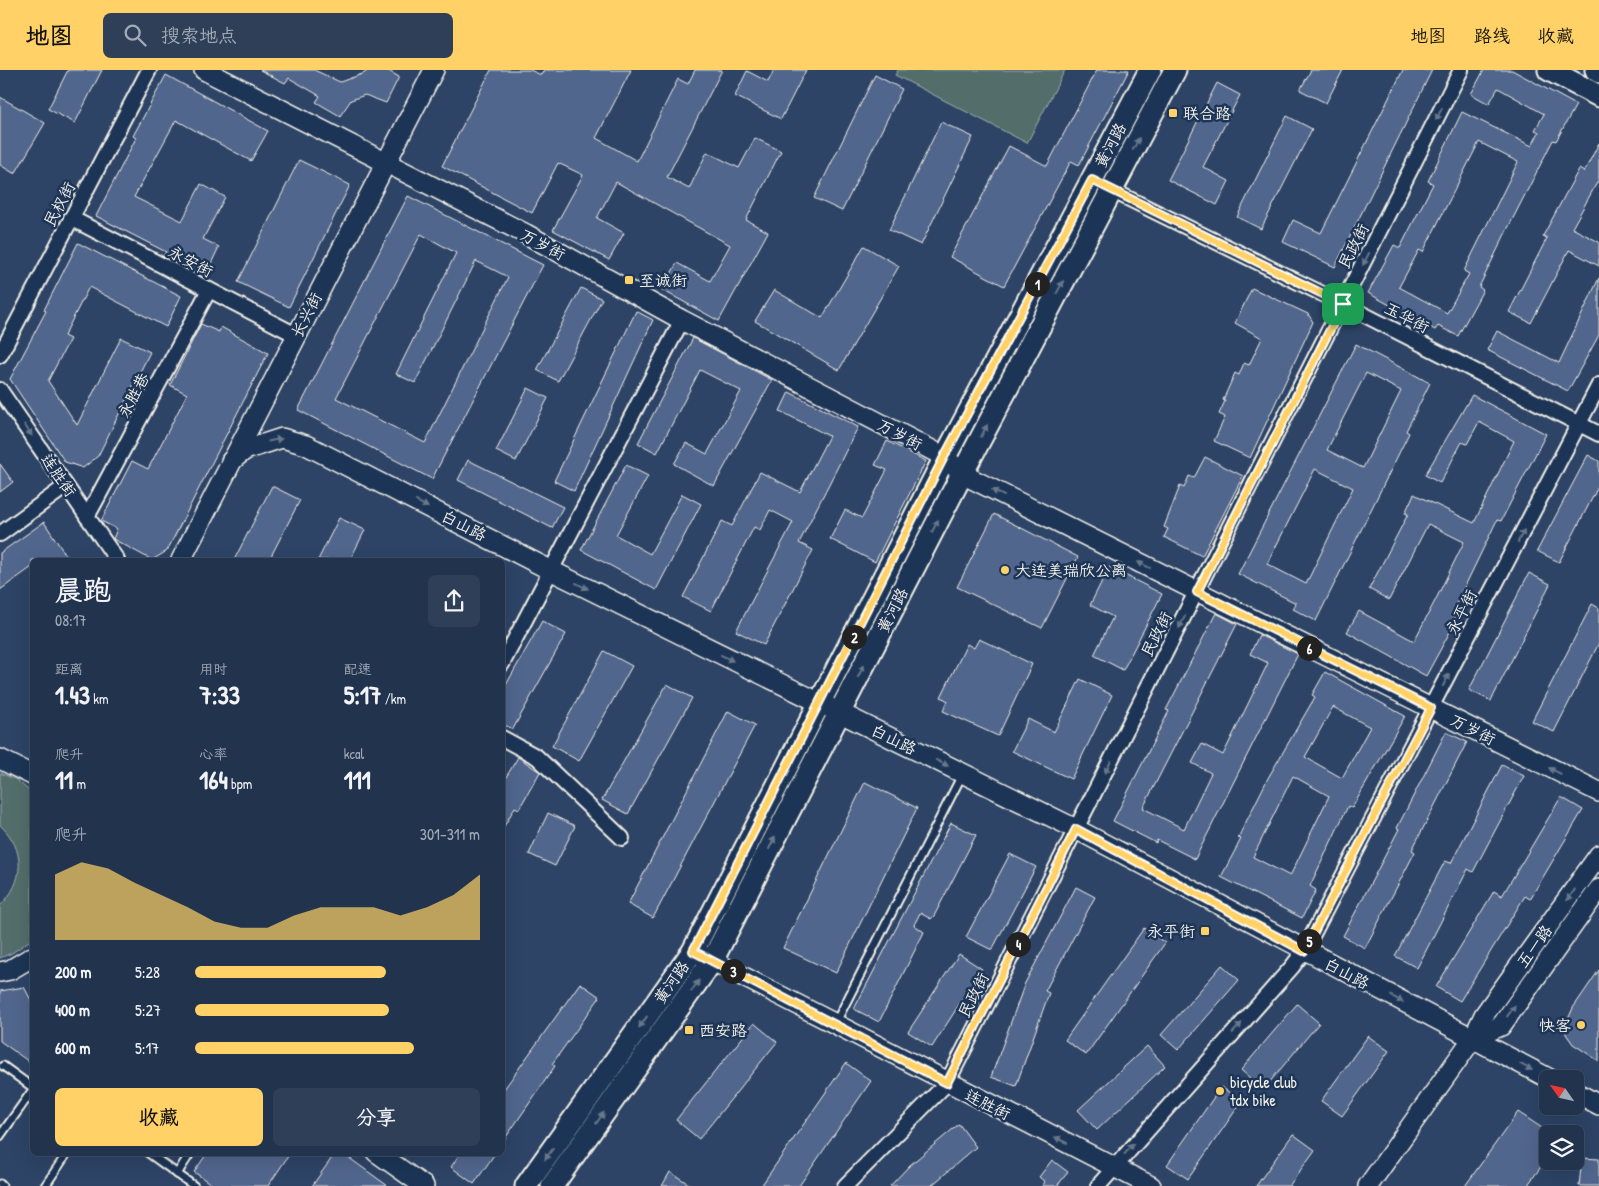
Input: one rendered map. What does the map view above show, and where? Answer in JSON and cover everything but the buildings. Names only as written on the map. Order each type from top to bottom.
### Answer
[{"type":"main road","name":"万岁街","points":[[204,70],[385,164],[526,234],[682,320],[944,457],[962,474],[1599,792]]},
{"type":"main road","name":"长兴街","points":[[182,558],[434,70]]},
{"type":"main road","name":"黄河路","points":[[526,1186],[693,951],[944,457],[1150,70]]},
{"type":"main road","name":"黄河路","points":[[552,1186],[712,961],[962,474],[1175,70]]},
{"type":"main road","points":[[1549,70],[1599,96]]},
{"type":"main road","name":"白山路","points":[[231,461],[245,450],[282,438],[306,445],[819,705],[1076,829],[1304,951],[1539,1073]]},
{"type":"main road","points":[[0,760],[30,774]]},
{"type":"main road","name":"五一路","points":[[1368,1186],[1473,1038],[1484,1016],[1599,855]]},
{"type":"main road","name":"五一路","points":[[1473,1038],[1501,1026],[1599,889]]},
{"type":"main road","name":"连胜街","points":[[693,951],[947,1083],[1152,1186]]},
{"type":"main road","points":[[0,972],[10,970],[30,958]]},
{"type":"main road","points":[[1584,1096],[1599,1104]]},
{"type":"main road","points":[[1378,1186],[1393,1151]]},
{"type":"main road","points":[[382,1156],[424,1186]]},
{"type":"street","name":"民权街","points":[[0,355],[149,70]]},
{"type":"street","name":"民政街","points":[[845,1186],[947,1083],[1461,70]]},
{"type":"street","name":"玉华街","points":[[1092,180],[1343,304],[1599,434]]},
{"type":"street","name":"永安街","points":[[71,218],[296,335]]},
{"type":"street","name":"永胜巷","points":[[87,517],[209,290]]},
{"type":"street","points":[[505,658],[682,320]]},
{"type":"street","name":"永平街","points":[[1098,1186],[1292,967],[1304,951],[1599,385]]},
{"type":"street","name":"连胜街","points":[[2,397],[116,558]]},
{"type":"street","points":[[0,534],[66,486]]},
{"type":"street","points":[[505,740],[536,757],[622,838]]},
{"type":"lane","points":[[835,1025],[963,773]]},
{"type":"lane","points":[[3,1066],[30,1086]]},
{"type":"lane","points":[[0,1136],[30,1094]]},
{"type":"lane","points":[[45,1186],[65,1156]]},
{"type":"lane","points":[[152,1156],[194,1186]]},
{"type":"lane","points":[[177,1174],[189,1156]]},
{"type":"green space","points":[[898,70],[1065,70],[1027,143],[895,75]]},
{"type":"green space","points":[[0,773],[15,779],[30,791],[30,940],[12,953],[0,958],[0,906],[14,887],[19,866],[14,844],[0,825]]},
{"type":"place","name":"联合路","points":[[1173,113]]},
{"type":"place","name":"至诚街","points":[[629,280]]},
{"type":"place","name":"大连美瑞欣公离","points":[[1005,570]]},
{"type":"place","name":"永平街","points":[[1205,931]]},
{"type":"place","name":"快客","points":[[1581,1025]]},
{"type":"place","name":"西安路","points":[[689,1030]]},
{"type":"place","name":"bicycle club tdx bike","points":[[1220,1091]]},
{"type":"route","points":[[1092,180],[1343,304],[1197,592],[1431,708],[1304,951],[1076,829],[947,1083],[693,951],[944,457],[1092,180]]}]
